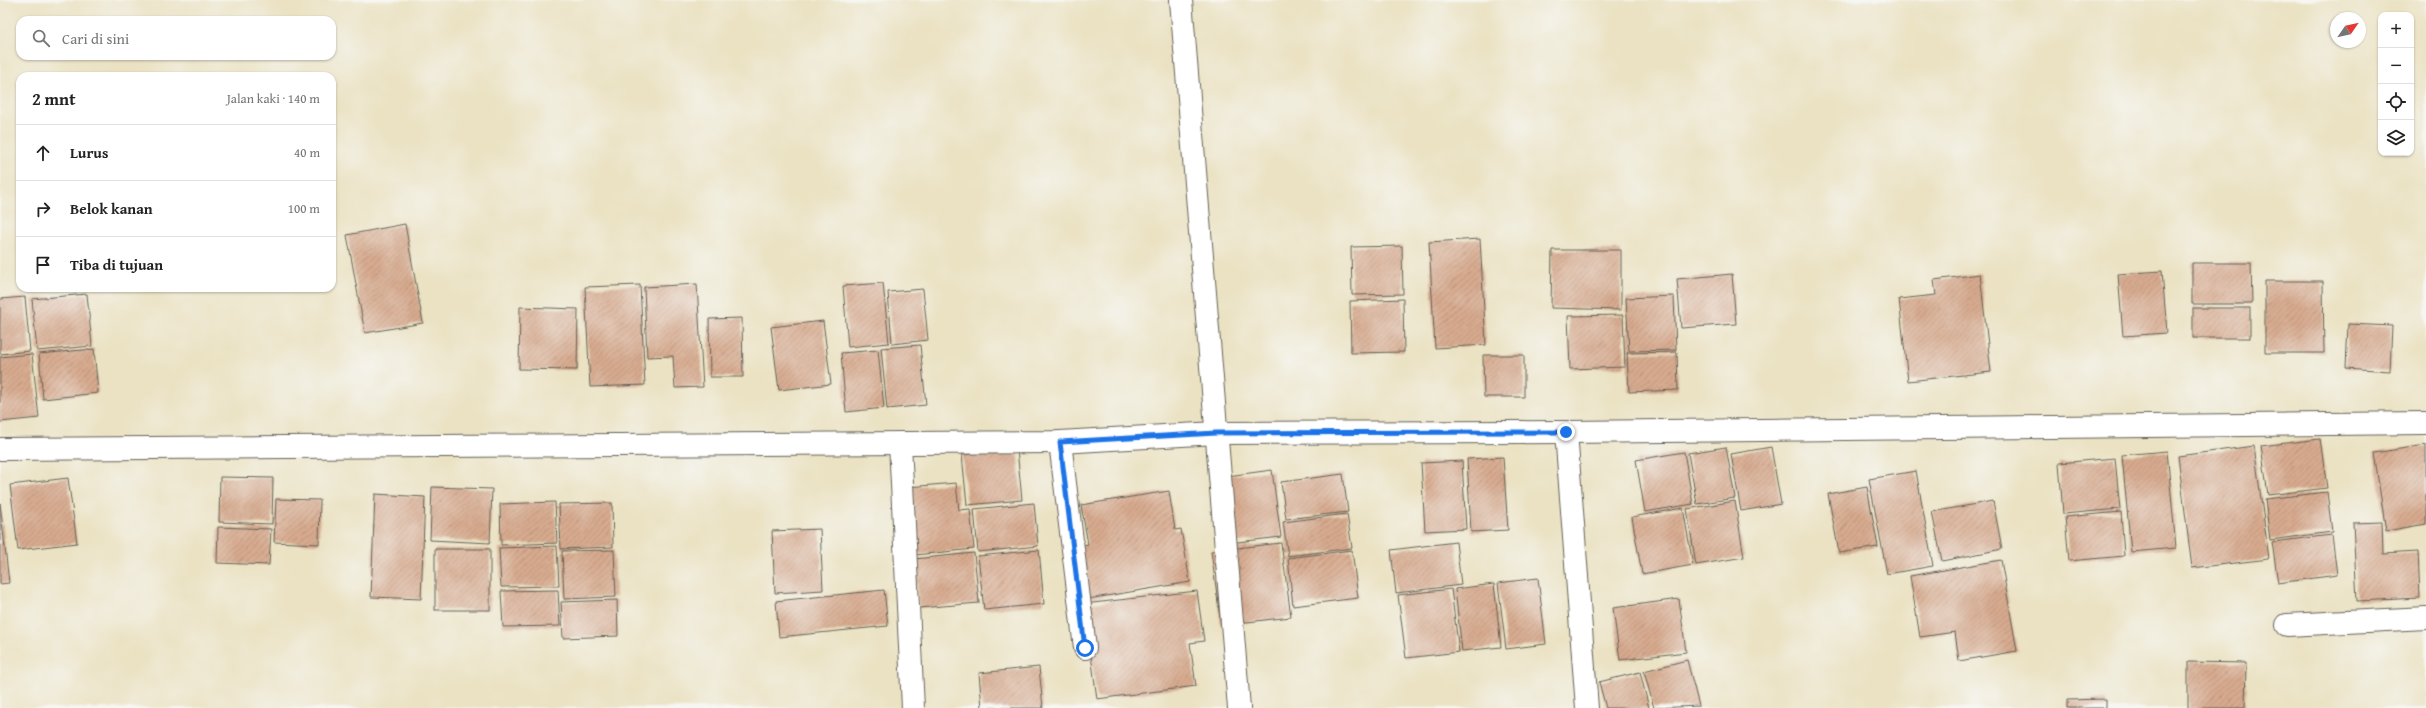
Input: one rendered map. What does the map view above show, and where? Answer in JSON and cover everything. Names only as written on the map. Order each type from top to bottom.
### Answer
[{"type":"street","points":[[1181,0],[1239,708]]},
{"type":"street","points":[[0,449],[1060,442],[1216,433],[1566,432],[2426,423]]},
{"type":"street","points":[[1566,432],[1587,708]]},
{"type":"street","points":[[1060,442],[1085,648]]},
{"type":"street","points":[[900,443],[913,708]]},
{"type":"street","points":[[2287,625],[2426,618]]},
{"type":"building","points":[[405,224],[423,323],[365,333],[347,235]]},
{"type":"building","points":[[1480,239],[1486,345],[1435,348],[1429,242]]},
{"type":"building","points":[[1402,246],[1403,294],[1352,295],[1351,247]]},
{"type":"building","points":[[1552,250],[1621,250],[1621,310],[1551,308]]},
{"type":"building","points":[[2192,263],[2251,263],[2252,304],[2192,304]]},
{"type":"building","points":[[2162,271],[2167,333],[2123,336],[2118,274]]},
{"type":"building","points":[[1732,274],[1736,324],[1681,328],[1677,279]]},
{"type":"building","points":[[1980,274],[1991,372],[1908,381],[1899,299],[1936,295],[1934,280]]},
{"type":"building","points":[[2265,281],[2323,281],[2324,353],[2265,353]]},
{"type":"building","points":[[883,283],[889,343],[848,347],[843,286]]},
{"type":"building","points":[[697,284],[703,387],[675,388],[673,356],[647,357],[644,287]]},
{"type":"building","points":[[640,285],[645,385],[590,387],[585,287]]},
{"type":"building","points":[[923,289],[928,340],[892,344],[888,292]]},
{"type":"building","points":[[87,294],[92,346],[37,351],[32,299]]},
{"type":"building","points":[[1674,296],[1676,350],[1629,351],[1626,298]]},
{"type":"building","points":[[25,297],[30,351],[0,354],[0,299]]},
{"type":"building","points":[[1403,299],[1404,352],[1351,353],[1350,301]]},
{"type":"building","points":[[520,307],[578,309],[577,370],[519,369]]},
{"type":"building","points":[[2193,308],[2250,308],[2250,338],[2193,338]]},
{"type":"building","points":[[1623,315],[1625,367],[1570,369],[1568,316]]},
{"type":"building","points":[[742,318],[743,377],[710,377],[709,319]]},
{"type":"building","points":[[823,321],[831,384],[779,390],[771,327]]},
{"type":"building","points":[[2348,324],[2392,326],[2390,371],[2346,368]]},
{"type":"building","points":[[920,345],[926,405],[887,409],[881,348]]},
{"type":"building","points":[[94,349],[98,393],[43,399],[39,354]]},
{"type":"building","points":[[878,350],[884,408],[846,412],[841,353]]},
{"type":"building","points":[[1677,352],[1678,390],[1629,392],[1627,353]]},
{"type":"building","points":[[32,354],[39,418],[0,422],[0,357]]},
{"type":"building","points":[[1483,355],[1524,355],[1524,397],[1484,397]]},
{"type":"building","points":[[2320,439],[2327,488],[2268,495],[2261,446]]},
{"type":"building","points":[[2426,445],[2426,524],[2386,531],[2374,453]]},
{"type":"building","points":[[2254,446],[2269,559],[2192,568],[2178,456]]},
{"type":"building","points":[[1726,447],[1735,498],[1697,504],[1688,453]]},
{"type":"building","points":[[1771,447],[1781,504],[1741,511],[1731,454]]},
{"type":"building","points":[[1017,449],[1022,500],[967,505],[962,455]]},
{"type":"building","points":[[2167,451],[2176,548],[2131,552],[2122,455]]},
{"type":"building","points":[[1684,452],[1693,504],[1645,512],[1636,460]]},
{"type":"building","points":[[1503,457],[1508,530],[1471,532],[1467,459]]},
{"type":"building","points":[[2115,458],[2120,509],[2063,514],[2059,463]]},
{"type":"building","points":[[1462,461],[1466,529],[1425,531],[1421,463]]},
{"type":"building","points":[[1272,470],[1281,537],[1229,543],[1220,477]]},
{"type":"building","points":[[1916,471],[1933,566],[1887,574],[1869,479]]},
{"type":"building","points":[[1343,474],[1348,512],[1286,519],[1281,482]]},
{"type":"building","points":[[220,477],[273,478],[272,524],[219,522]]},
{"type":"building","points":[[68,478],[77,543],[18,550],[10,485]]},
{"type":"building","points":[[956,483],[959,510],[970,509],[974,549],[915,555],[908,487]]},
{"type":"building","points":[[432,487],[492,489],[490,543],[430,540]]},
{"type":"building","points":[[1867,487],[1878,547],[1839,553],[1828,494]]},
{"type":"building","points":[[1169,491],[1175,530],[1181,529],[1190,582],[1088,599],[1079,546],[1088,544],[1081,505]]},
{"type":"building","points":[[2327,492],[2332,532],[2270,540],[2265,499]]},
{"type":"building","points":[[375,494],[425,497],[421,599],[371,597]]},
{"type":"building","points":[[276,499],[320,500],[319,544],[274,542]]},
{"type":"building","points":[[1735,501],[1744,557],[1696,565],[1687,509]]},
{"type":"building","points":[[1993,501],[2002,549],[1942,561],[1932,512]]},
{"type":"building","points":[[555,502],[557,543],[501,545],[500,504]]},
{"type":"building","points":[[0,503],[9,583],[0,584]]},
{"type":"building","points":[[612,503],[613,547],[561,549],[559,504]]},
{"type":"building","points":[[1034,503],[1038,546],[978,552],[974,509]]},
{"type":"building","points":[[1683,508],[1693,565],[1642,574],[1632,517]]},
{"type":"building","points":[[2121,512],[2124,556],[2069,561],[2065,517]]},
{"type":"building","points":[[1347,514],[1352,548],[1288,556],[1283,522]]},
{"type":"building","points":[[2382,522],[2383,554],[2418,552],[2420,598],[2357,601],[2353,523]]},
{"type":"building","points":[[218,527],[271,529],[269,565],[217,563]]},
{"type":"building","points":[[820,529],[823,590],[775,593],[772,531]]},
{"type":"building","points":[[2332,535],[2337,575],[2278,583],[2272,542]]},
{"type":"building","points":[[1456,542],[1461,585],[1396,593],[1391,550]]},
{"type":"building","points":[[1281,543],[1291,617],[1221,625],[1211,551]]},
{"type":"building","points":[[557,546],[559,586],[501,587],[499,548]]},
{"type":"building","points":[[435,549],[490,549],[490,610],[435,610]]},
{"type":"building","points":[[614,550],[616,597],[564,599],[562,551]]},
{"type":"building","points":[[1039,550],[1044,604],[984,610],[978,556]]},
{"type":"building","points":[[1352,550],[1358,598],[1293,606],[1288,558]]},
{"type":"building","points":[[974,553],[979,603],[919,608],[914,559]]},
{"type":"building","points":[[2001,560],[2017,651],[1959,661],[1955,632],[1920,637],[1910,576]]},
{"type":"building","points":[[1538,578],[1546,644],[1506,649],[1498,583]]},
{"type":"building","points":[[1494,584],[1501,647],[1462,651],[1455,589]]},
{"type":"building","points":[[1451,589],[1459,652],[1406,658],[1398,595]]},
{"type":"building","points":[[558,590],[560,626],[503,627],[501,591]]},
{"type":"building","points":[[884,590],[888,626],[779,637],[776,601]]},
{"type":"building","points":[[1197,591],[1204,641],[1190,643],[1196,686],[1097,699],[1084,604]]},
{"type":"building","points":[[1679,599],[1686,652],[1620,660],[1613,608]]},
{"type":"building","points":[[617,600],[618,636],[563,638],[561,602]]},
{"type":"building","points":[[1687,660],[1699,706],[1654,708],[1644,671]]},
{"type":"building","points":[[2188,662],[2246,663],[2245,708],[2188,708]]},
{"type":"building","points":[[1039,667],[1043,708],[982,708],[979,673]]},
{"type":"building","points":[[1640,672],[1649,708],[1606,708],[1599,682]]},
{"type":"building","points":[[2106,699],[2106,708],[2067,708],[2067,700]]},
{"type":"route","points":[[1085,648],[1060,442],[1216,433],[1566,432]]}]
